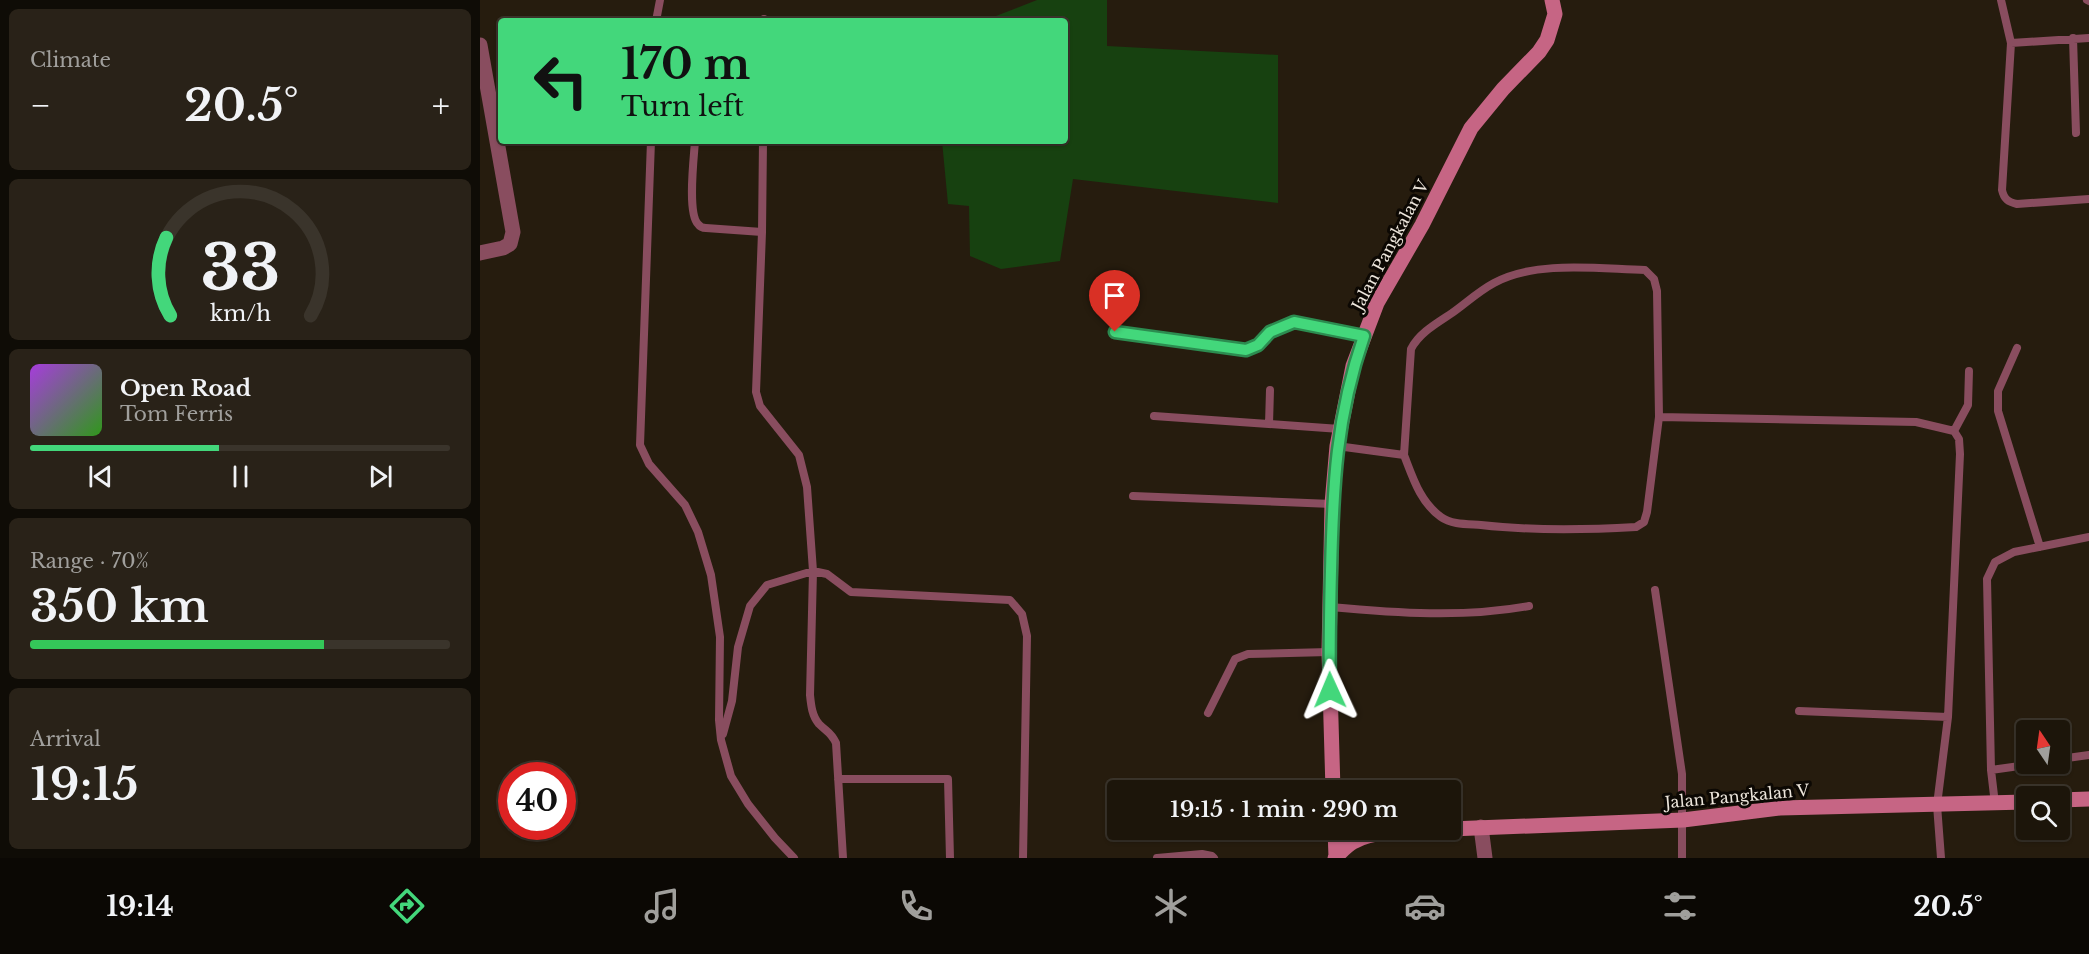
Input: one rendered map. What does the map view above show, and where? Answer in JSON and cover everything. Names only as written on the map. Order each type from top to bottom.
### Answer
[{"type":"street","name":"Jalan Pangkalan V","points":[[1333,780],[1329,652],[1332,504],[1337,446],[1349,381],[1364,336],[1389,279],[1422,225],[1471,128],[1547,40],[1555,14],[1552,0]]},
{"type":"street","points":[[480,45],[513,232],[510,244],[480,253]]},
{"type":"street","points":[[2070,800],[2089,799]]},
{"type":"street","name":"Jalan Pangkalan V","points":[[1461,828],[1683,820],[1780,808],[2016,803]]},
{"type":"street","points":[[1481,827],[1485,858]]},
{"type":"street","name":"Jalan Pangkalan V","points":[[1335,840],[1335,857]]},
{"type":"street","name":"Jalan Pangkalan V","points":[[1335,857],[1358,840]]},
{"type":"lane","points":[[657,18],[660,0]]},
{"type":"lane","points":[[2001,0],[2011,43],[2003,196],[2009,203],[2017,204],[2089,199]]},
{"type":"lane","points":[[2073,38],[2076,133]]},
{"type":"lane","points":[[2011,43],[2089,38]]},
{"type":"lane","points":[[651,144],[640,445],[649,464],[685,505],[698,532],[711,575],[720,637],[719,720],[721,740],[731,776],[748,804],[794,858]]},
{"type":"lane","points":[[695,144],[692,195],[695,221],[698,225],[706,228],[762,232]]},
{"type":"lane","points":[[763,144],[756,392],[760,405],[799,455],[807,487],[813,571],[810,695],[812,712],[818,723],[831,733],[836,743],[843,858]]},
{"type":"lane","points":[[1554,269],[1645,270],[1654,279],[1657,291],[1659,417],[1644,522],[1636,527],[1572,531],[1451,522],[1442,518],[1422,497],[1404,455],[1411,349],[1415,341],[1494,283],[1510,276],[1554,269]]},
{"type":"lane","points":[[1115,332],[1246,350],[1258,345],[1270,332],[1294,322],[1364,336]]},
{"type":"lane","points":[[2018,348],[1998,391],[1998,411],[2040,547]]},
{"type":"lane","points":[[1954,431],[1968,405],[1969,371]]},
{"type":"lane","points":[[1269,424],[1270,390]]},
{"type":"lane","points":[[1154,416],[1340,429]]},
{"type":"lane","points":[[1659,417],[1916,422],[1954,431],[1959,439],[1960,454],[1948,717],[1937,805],[1941,858]]},
{"type":"lane","points":[[1337,446],[1404,455]]},
{"type":"lane","points":[[1133,496],[1332,504]]},
{"type":"lane","points":[[1995,804],[1991,770],[1987,579],[1995,562],[2014,552],[2089,537]]},
{"type":"lane","points":[[721,740],[732,701],[738,647],[750,606],[767,585],[813,571],[827,574],[851,592],[1010,600],[1022,614],[1027,636],[1023,858]]},
{"type":"lane","points":[[1655,590],[1682,774],[1682,858]]},
{"type":"lane","points":[[1330,607],[1475,614],[1501,612],[1529,606]]},
{"type":"lane","points":[[1208,713],[1235,659],[1248,654],[1329,652]]},
{"type":"lane","points":[[1799,711],[1948,717]]},
{"type":"lane","points":[[2070,758],[2089,755]]},
{"type":"lane","points":[[1991,770],[2016,767]]},
{"type":"lane","points":[[838,778],[948,779],[950,858]]},
{"type":"lane","points":[[1157,858],[1202,854],[1214,858]]},
{"type":"green space","points":[[1037,0],[1107,0],[1107,46],[1278,55],[1278,203],[1073,179],[1060,261],[1001,269],[970,256],[969,206],[948,204],[942,144],[1068,144],[1068,18],[991,18]]},
{"type":"route","points":[[1115,332],[1246,350],[1258,345],[1270,332],[1294,322],[1364,336],[1349,381],[1337,446],[1332,504],[1330,690]]}]
